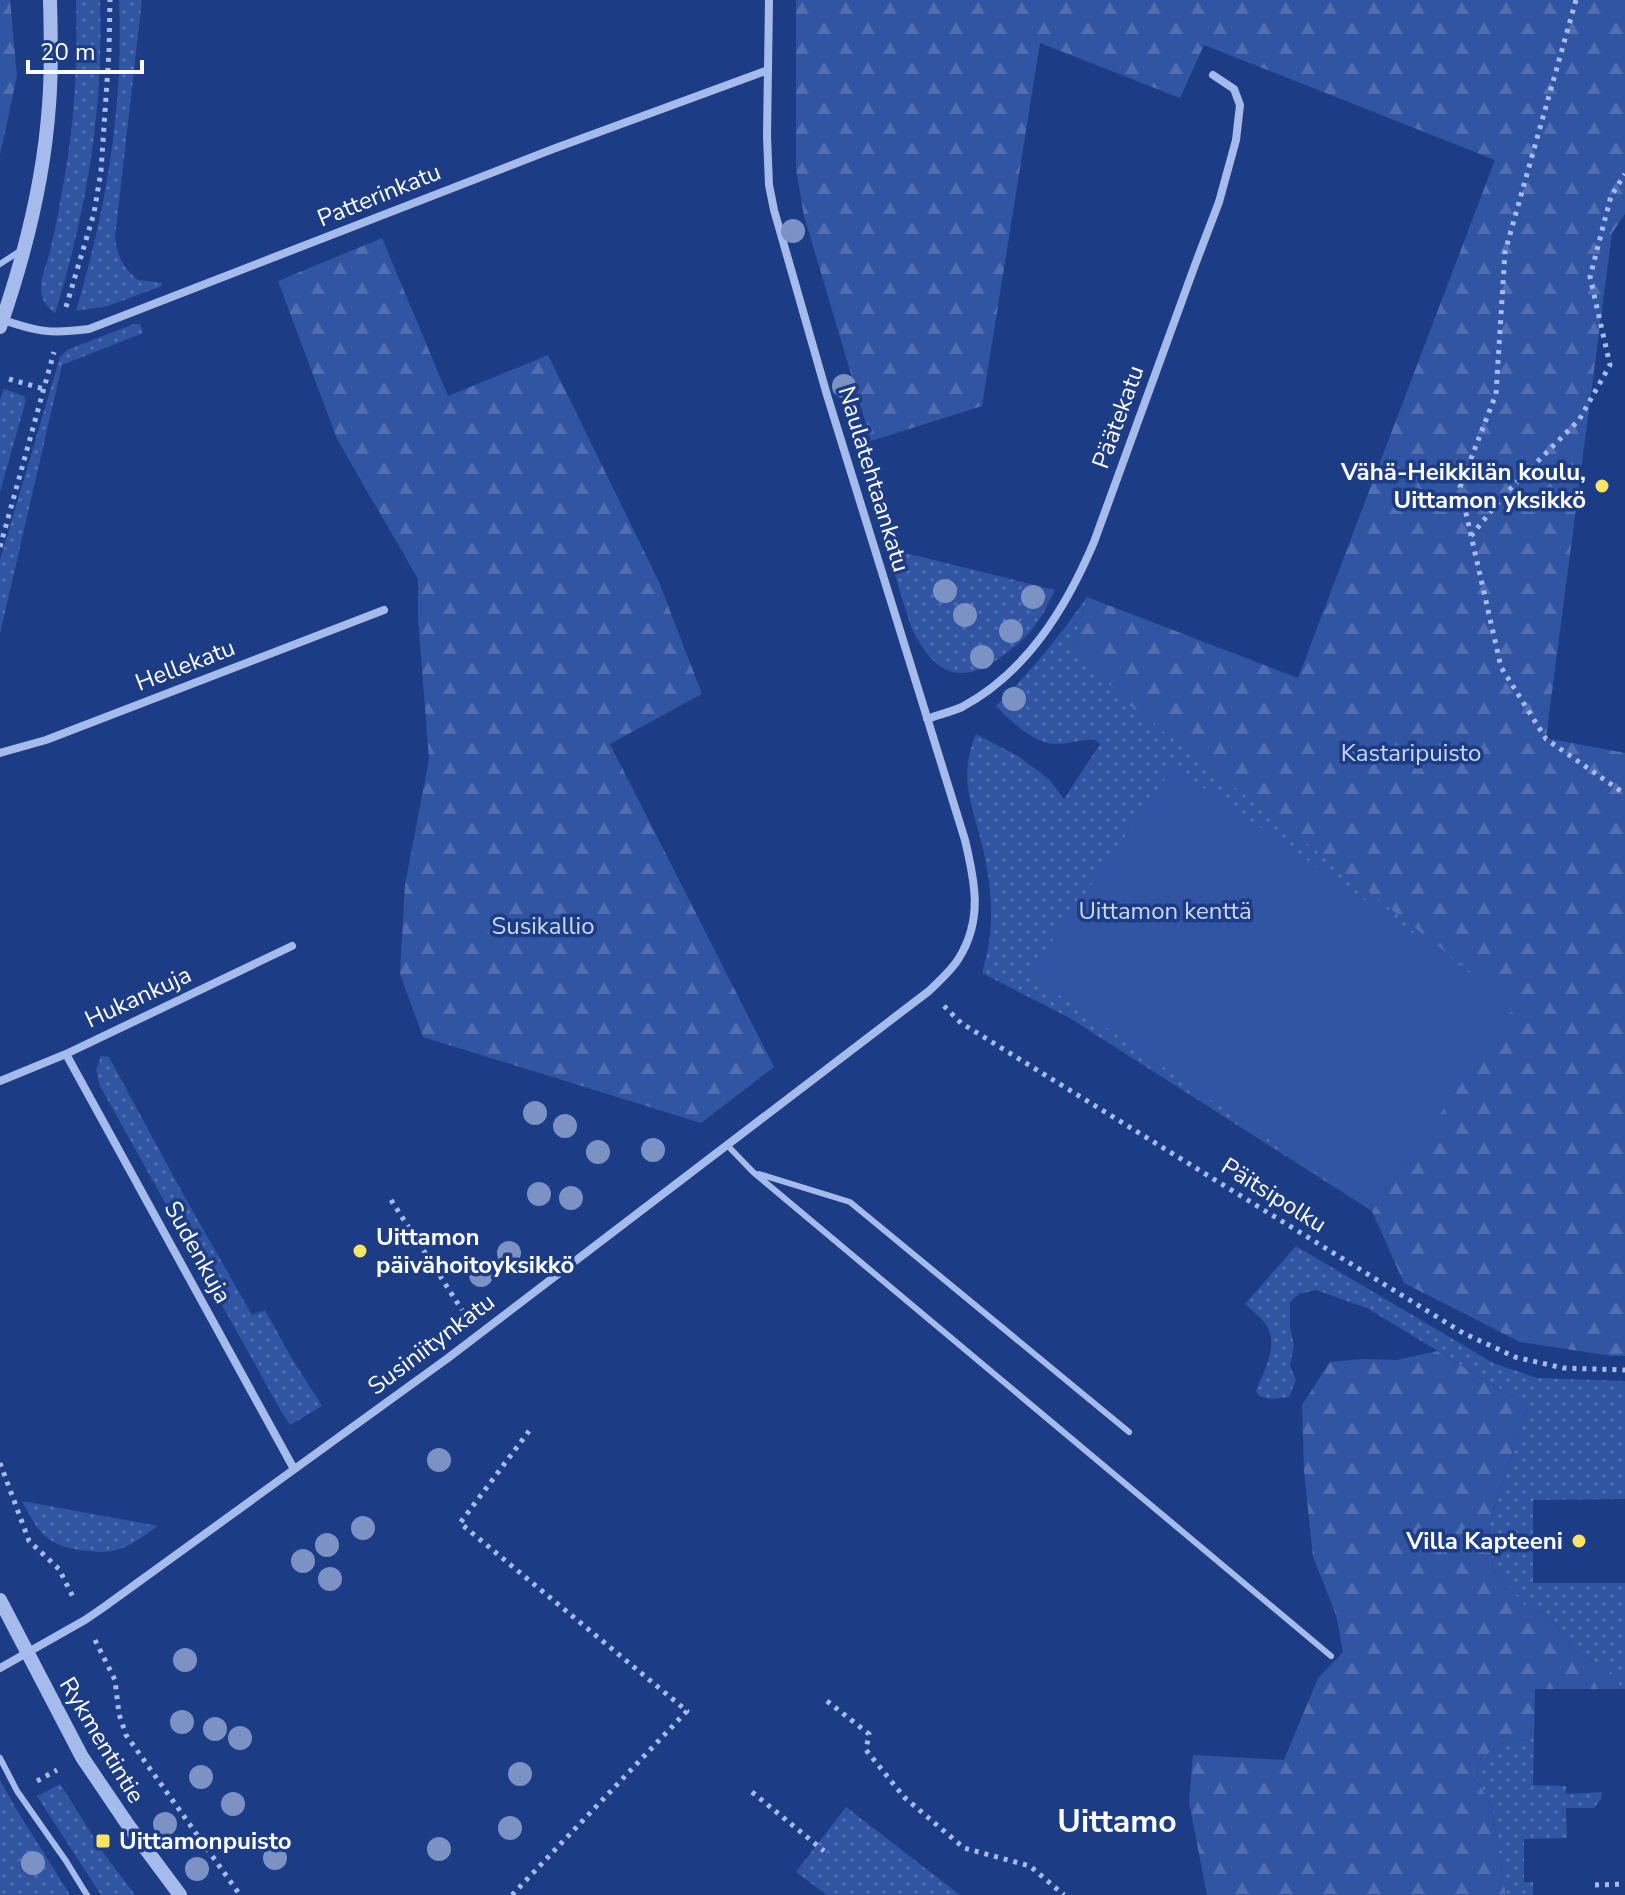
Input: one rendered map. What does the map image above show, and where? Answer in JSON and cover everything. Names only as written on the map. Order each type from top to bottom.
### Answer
[{"type":"street","points":[[1,324],[44,155],[51,63],[50,0]]},
{"type":"street","name":"Naulatehtaankatu","points":[[769,0],[769,185],[778,230],[965,840],[976,897],[973,925],[958,961]]},
{"type":"street","name":"Patterinkatu","points":[[1,324],[59,333],[89,329],[553,149],[768,70]]},
{"type":"street","name":"Päätekatu","points":[[927,719],[960,708],[997,685],[1027,656],[1077,582],[1223,189],[1236,140],[1240,105],[1234,89],[1213,75]]},
{"type":"street","name":"Hellekatu","points":[[0,753],[46,740],[384,610]]},
{"type":"street","name":"Hukankuja","points":[[0,1081],[66,1054],[292,946]]},
{"type":"street","name":"Susiniitynkatu","points":[[0,1668],[104,1607],[448,1358],[929,991],[958,961]]},
{"type":"street","name":"Sudenkuja","points":[[66,1054],[294,1469]]},
{"type":"street","name":"Rykmentintie","points":[[0,1600],[82,1757],[180,1895]]},
{"type":"lane","points":[[0,264],[22,250]]},
{"type":"lane","points":[[727,1145],[753,1172],[1331,1656]]},
{"type":"lane","points":[[753,1172],[850,1202],[1129,1432]]},
{"type":"lane","points":[[0,1758],[17,1791],[87,1895]]},
{"type":"path","points":[[0,547],[94,213],[101,171],[110,0]]},
{"type":"path","points":[[1576,0],[1505,252],[1496,394],[1460,487],[1501,667],[1546,739],[1625,794]]},
{"type":"path","points":[[1471,536],[1504,495],[1579,420],[1610,365],[1590,277],[1611,196],[1625,174]]},
{"type":"path","points":[[9,379],[44,389]]},
{"type":"path","name":"Päitsipolku","points":[[929,991],[961,1023],[1463,1333],[1515,1357],[1539,1363],[1563,1368],[1625,1370]]},
{"type":"path","points":[[391,1200],[462,1310]]},
{"type":"path","points":[[512,1895],[687,1711],[460,1523],[529,1431]]},
{"type":"path","points":[[0,1463],[29,1541],[59,1569]]},
{"type":"path","points":[[115,1680],[119,1714],[126,1735],[240,1895]]},
{"type":"path","points":[[827,1701],[869,1734],[866,1750],[904,1797],[964,1848],[1030,1866],[1064,1895]]},
{"type":"path","points":[[752,1792],[824,1851]]},
{"type":"path","points":[[1595,1885],[1625,1884]]},
{"type":"green space","points":[[0,0],[10,0],[17,76],[0,155]]},
{"type":"green space","points":[[76,0],[100,0],[99,80],[84,197],[55,313],[43,299],[41,283],[56,224],[72,124]]},
{"type":"green space","points":[[119,0],[142,0],[116,244],[125,266],[138,280],[162,283],[162,286],[108,306],[76,311],[96,235],[111,157],[119,79]]},
{"type":"green space","name":"Kastaripuisto","points":[[796,0],[1625,0],[1625,214],[1612,233],[1546,738],[1625,753],[1625,1356],[1520,1342],[1404,1283],[1372,1211],[1515,1006],[1128,704],[1074,646],[1087,597],[1298,678],[1495,160],[1204,45],[1180,98],[1040,43],[982,406],[871,441],[804,216],[796,169]]},
{"type":"green space","name":"Susikallio","points":[[382,238],[448,396],[548,355],[659,582],[702,694],[610,744],[774,1067],[701,1123],[423,1037],[400,974],[405,885],[429,759],[418,579],[337,439],[278,281]]},
{"type":"green space","points":[[140,324],[143,333],[62,365],[0,634],[0,560],[60,357],[67,350]]},
{"type":"green space","points":[[4,389],[24,396],[26,400],[0,492],[0,400]]},
{"type":"green space","points":[[878,468],[901,552],[1055,590],[1029,633],[989,665],[962,673],[950,671],[939,666],[920,643],[911,627],[865,478],[869,471]]},
{"type":"green space","name":"Uittamon kenttä","points":[[1087,597],[1074,646],[1516,1005],[1372,1211],[1068,1017],[982,973],[991,926],[991,896],[967,779],[970,750],[976,734],[1018,756],[1049,779],[1064,799],[1100,744],[1093,739],[1059,744],[1041,741],[1020,728],[996,706],[1044,653]]},
{"type":"green space","name":"Uittamon kenttä","points":[[1173,767],[1516,1005],[1372,1211],[1029,974]]},
{"type":"green space","points":[[101,1056],[109,1057],[252,1315],[265,1310],[322,1406],[290,1425],[100,1086],[96,1070]]},
{"type":"green space","points":[[1296,1246],[1493,1363],[1537,1378],[1625,1381],[1625,1499],[1533,1500],[1533,1583],[1625,1583],[1625,1689],[1610,1670],[1576,1652],[1547,1615],[1525,1606],[1493,1570],[1489,1525],[1528,1406],[1367,1308],[1316,1290],[1299,1294],[1290,1302],[1294,1345],[1290,1366],[1296,1380],[1289,1397],[1271,1399],[1259,1396],[1256,1391],[1269,1356],[1271,1339],[1264,1322],[1245,1304]]},
{"type":"green space","points":[[1437,1351],[1528,1406],[1489,1525],[1493,1570],[1525,1606],[1547,1615],[1576,1652],[1610,1670],[1622,1689],[1535,1689],[1534,1738],[1500,1744],[1479,1761],[1476,1778],[1492,1808],[1506,1895],[1207,1895],[1189,1802],[1193,1755],[1284,1760],[1318,1678],[1343,1652],[1336,1615],[1313,1557],[1304,1471],[1302,1405],[1330,1362],[1397,1360]]},
{"type":"green space","points":[[22,1501],[158,1526],[134,1543],[116,1550],[98,1552],[75,1549],[54,1542],[40,1531]]},
{"type":"green space","points":[[1534,1738],[1533,1785],[1566,1786],[1566,1794],[1602,1792],[1601,1799],[1594,1808],[1566,1808],[1567,1838],[1524,1839],[1524,1882],[1533,1882],[1533,1895],[1506,1895],[1492,1808],[1476,1778],[1479,1761],[1500,1744]]},
{"type":"green space","points":[[0,1780],[15,1807],[70,1895],[0,1895]]},
{"type":"green space","points":[[60,1784],[105,1855],[135,1895],[101,1895],[37,1796]]},
{"type":"green space","points":[[846,1807],[960,1895],[827,1895],[796,1872]]},
{"type":"place","name":"Vähä-Heikkilän koulu, Uittamon yksikkö","points":[[1602,486]]},
{"type":"place","name":"Uittamon päivähoitoyksikkö","points":[[360,1251]]},
{"type":"place","name":"Villa Kapteeni","points":[[1579,1541]]},
{"type":"place","name":"Uittamonpuisto","points":[[103,1841]]},
{"type":"district","name":"Uittamo","points":[[1117,1821]]}]
